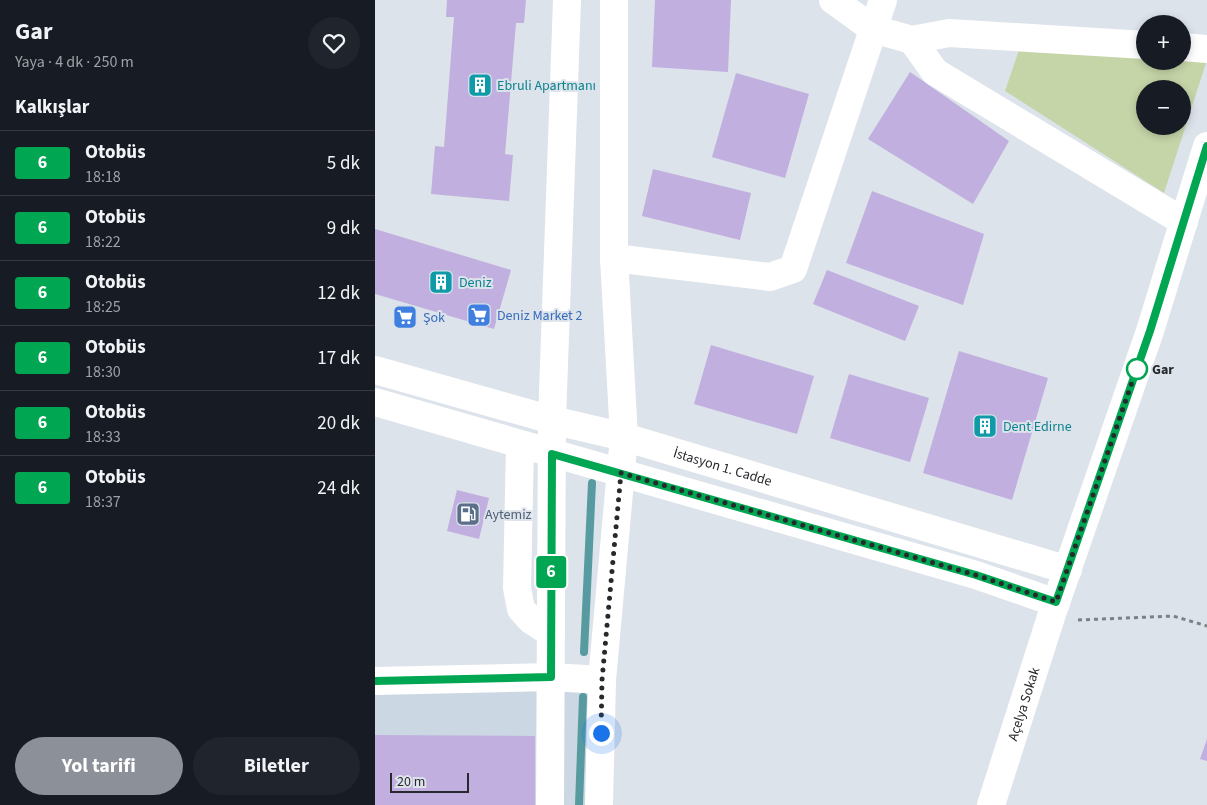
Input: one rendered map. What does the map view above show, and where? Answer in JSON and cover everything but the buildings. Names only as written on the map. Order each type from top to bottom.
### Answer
[{"type":"street","points":[[550,805],[552,420],[567,0]]},
{"type":"street","points":[[599,805],[602,680],[624,438],[614,258],[614,0]]},
{"type":"street","points":[[833,0],[873,29],[912,40],[949,33],[1136,44]]},
{"type":"street","points":[[614,258],[770,277],[793,269],[883,0]]},
{"type":"street","points":[[912,40],[935,72],[1183,222]]},
{"type":"street","points":[[1191,48],[1207,49]]},
{"type":"street","name":"Açelya Sokak","points":[[991,805],[1053,610],[1150,331],[1207,146]]},
{"type":"street","name":"İstasyon 1. Cadde","points":[[375,370],[552,420],[624,438],[1068,570]]},
{"type":"street","points":[[375,402],[976,575],[1053,610]]},
{"type":"street","points":[[520,444],[517,588],[521,609],[531,620],[551,634]]},
{"type":"street","points":[[375,681],[551,677],[602,680]]},
{"type":"path","points":[[1053,610],[1077,620],[1173,616],[1207,626]]},
{"type":"shaded area","points":[[602,680],[599,805],[375,805],[375,681]]},
{"type":"green space","points":[[1022,41],[1136,51],[1136,70],[1191,70],[1191,57],[1207,60],[1191,109],[1191,80],[1136,80],[1136,135],[1183,135],[1164,193],[1005,91]]},
{"type":"waterway","points":[[584,652],[592,483]]},
{"type":"waterway","points":[[579,805],[583,697]]},
{"type":"bus line","name":"6","points":[[375,681],[551,677],[552,454],[976,575],[1056,602],[1150,331],[1207,146]]},
{"type":"place","name":"Ebruli Apartmanı","points":[[480,85]]},
{"type":"place","name":"Deniz","points":[[441,282]]},
{"type":"place","name":"Deniz Market 2","points":[[479,315]]},
{"type":"place","name":"Şok","points":[[405,317]]},
{"type":"place","name":"Gar","points":[[1137,369]]},
{"type":"place","name":"Dent Edirne","points":[[985,426]]},
{"type":"place","name":"Aytemiz","points":[[468,514]]},
{"type":"route","points":[[601,733],[602,680],[621,473],[976,575],[1056,602],[1137,369]]}]
